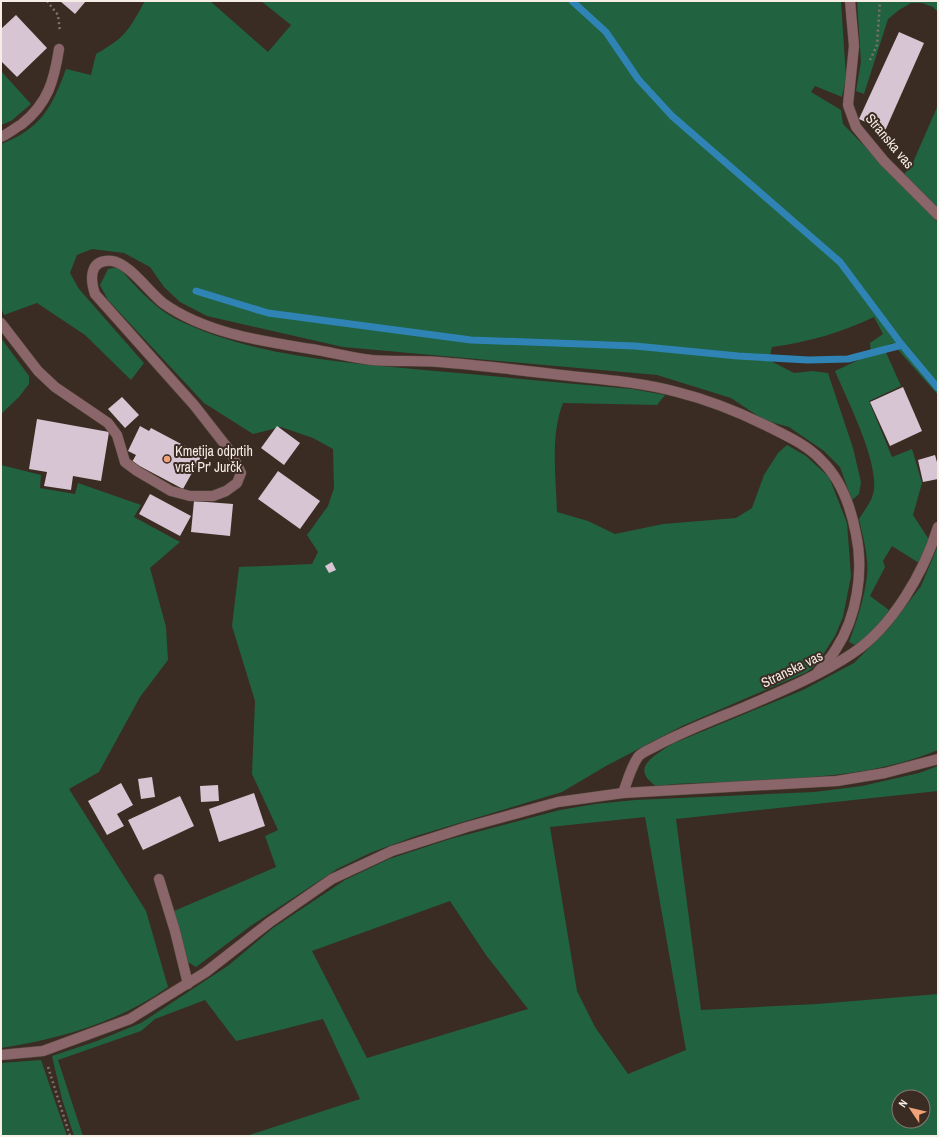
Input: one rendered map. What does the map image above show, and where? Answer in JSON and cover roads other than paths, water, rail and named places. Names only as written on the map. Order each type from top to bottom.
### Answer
[{"type":"street","name":"Stranska vas","points":[[850,1],[854,46],[848,105],[856,127],[884,161],[938,215]]},
{"type":"street","points":[[1,137],[33,114],[45,99],[55,74],[59,49]]},
{"type":"street","points":[[1,322],[38,371],[54,386],[108,423],[117,435],[125,462],[137,471],[171,491],[190,496],[213,496],[226,491],[237,483],[241,473],[230,451],[194,405],[95,294],[91,281],[93,270],[101,263],[111,261],[123,265],[150,292],[166,304],[203,324],[274,343],[372,360],[448,362],[616,381],[676,392],[749,417],[788,436],[822,460],[837,479],[850,508],[860,552],[859,577],[854,606],[846,630],[836,651],[817,673]]},
{"type":"street","name":"Stranska vas","points":[[623,793],[627,779],[639,756],[684,731],[749,705],[817,673],[855,652],[879,630],[902,601],[919,574],[938,527]]},
{"type":"street","points":[[1,1056],[43,1051],[130,1018],[188,984],[270,922],[332,879],[392,851],[467,827],[558,802],[623,793],[837,781],[885,773],[938,759]]},
{"type":"street","points":[[159,879],[175,931],[188,984]]},
{"type":"waterway","points":[[572,1],[606,32],[638,79],[672,116],[840,262],[902,345],[938,388]]},
{"type":"waterway","points":[[196,291],[268,313],[471,340],[635,346],[738,356],[808,360],[848,359],[902,345]]},
{"type":"place","name":"Kmetija odprtih vrat Pr' Jurčk","points":[[167,459]]}]
